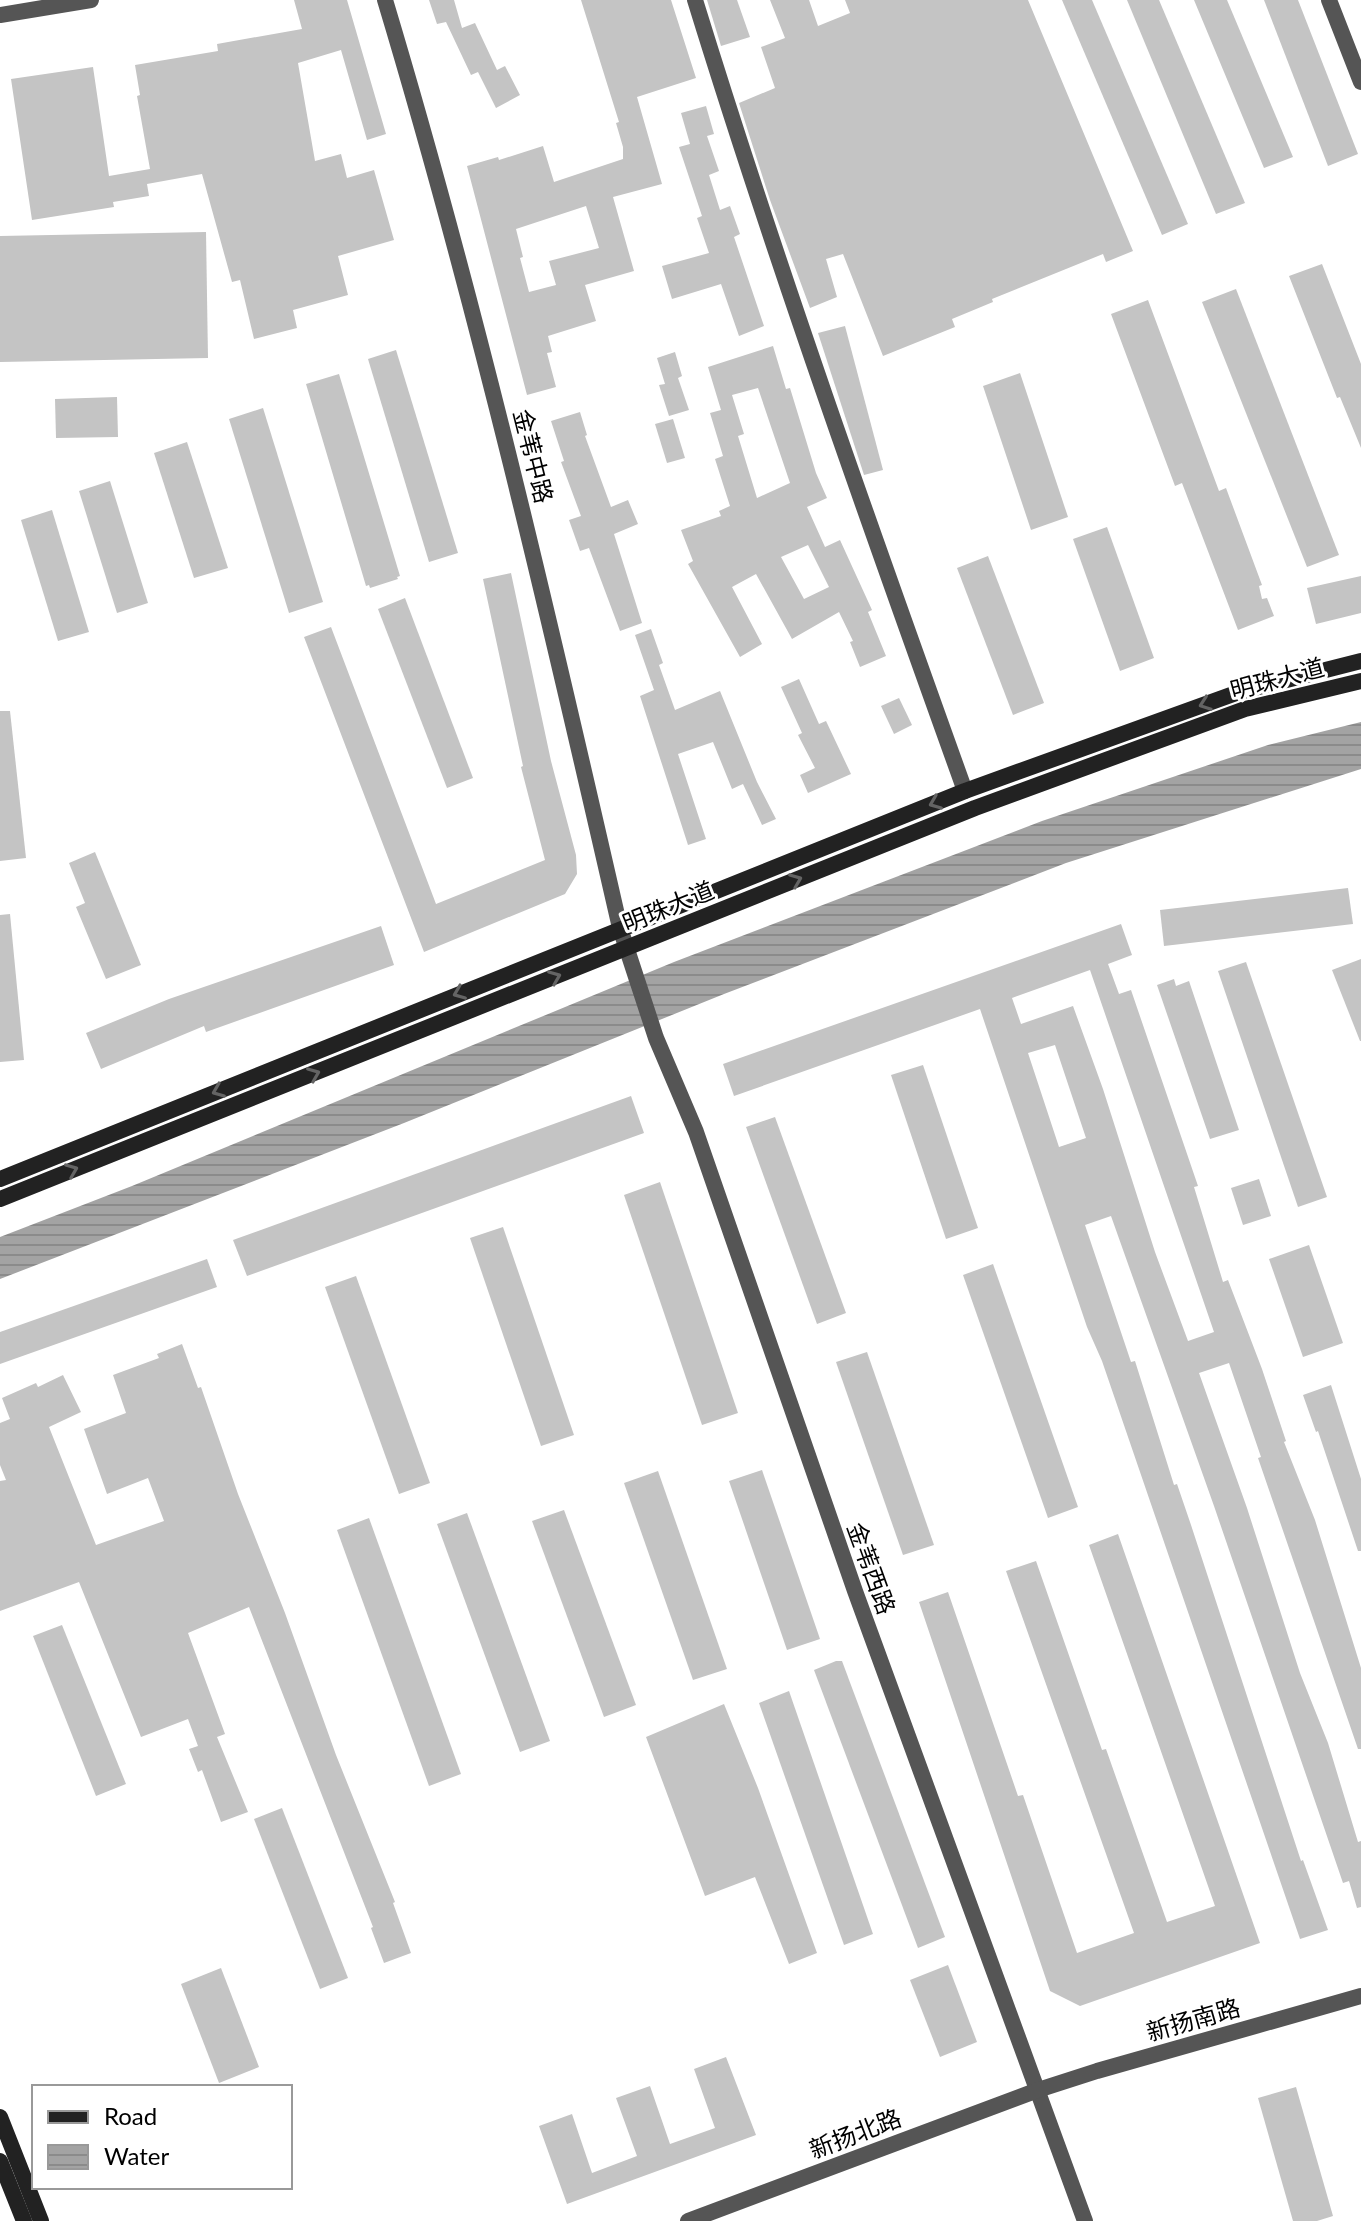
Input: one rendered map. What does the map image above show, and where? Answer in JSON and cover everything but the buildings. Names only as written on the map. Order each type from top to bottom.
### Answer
[{"type":"main road","name":"明珠大道","points":[[0,1179],[965,791],[1239,692],[1361,661]]},
{"type":"main road","name":"明珠大道","points":[[0,1199],[975,808],[1245,709],[1361,681]]},
{"type":"main road","points":[[0,2117],[41,2221]]},
{"type":"main road","points":[[0,2161],[24,2221]]},
{"type":"street","points":[[0,15],[91,0]]},
{"type":"street","name":"金苇中路","points":[[385,0],[436,171],[534,555],[620,928]]},
{"type":"street","points":[[695,0],[751,183],[965,791]]},
{"type":"street","points":[[1329,0],[1361,82]]},
{"type":"street","name":"金苇西路","points":[[620,928],[656,1038],[696,1132],[855,1591],[1085,2221]]},
{"type":"street","name":"新扬南路","points":[[1038,2090],[1361,1996]]},
{"type":"street","name":"新扬北路","points":[[688,2221],[1038,2090]]},
{"type":"water","points":[[1361,722],[1361,769],[1066,863],[0,1279],[0,1237],[132,1186],[674,962],[1042,821],[1268,745]]}]
